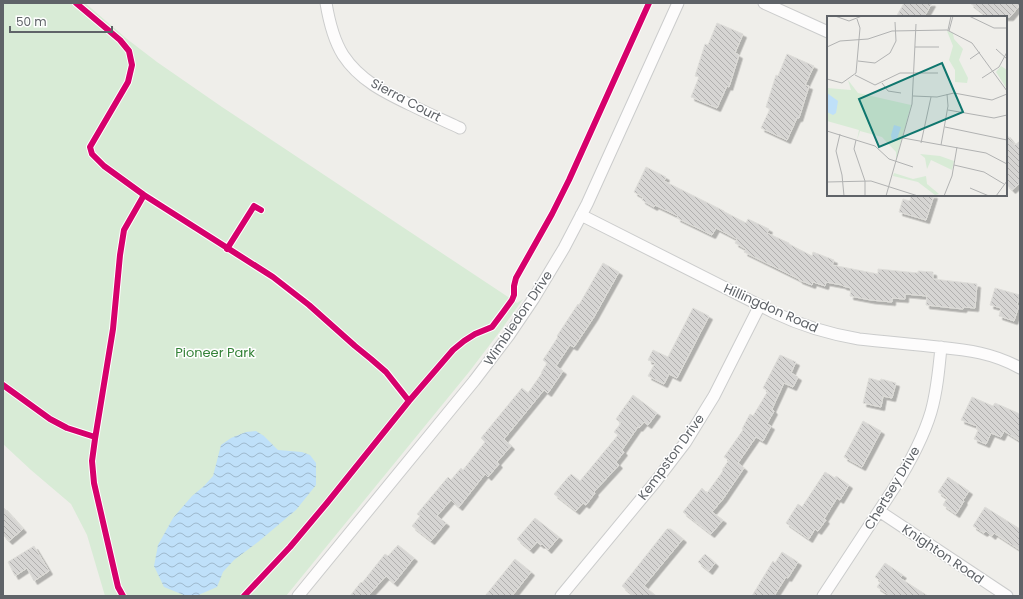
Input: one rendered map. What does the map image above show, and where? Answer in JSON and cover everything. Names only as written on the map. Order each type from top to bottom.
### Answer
[{"type":"street","name":"Sierra Court","points":[[326,3],[329,22],[335,40],[343,55],[367,80],[384,92],[460,128]]},
{"type":"street","name":"Wimbledon Drive","points":[[298,596],[470,386],[509,335],[551,271],[600,177],[678,3]]},
{"type":"street","points":[[764,3],[827,32]]},
{"type":"street","name":"Hillingdon Road","points":[[581,215],[760,305],[798,323],[818,330],[831,334],[861,339],[973,351],[1004,360],[1020,368]]},
{"type":"street","name":"Kempston Drive","points":[[562,596],[656,481],[685,443],[714,396],[760,305]]},
{"type":"street","name":"Chertsey Drive","points":[[823,596],[909,463],[926,425],[936,390],[941,347]]},
{"type":"street","name":"Knighton Road","points":[[879,511],[1007,596]]},
{"type":"green space","name":"Pioneer Park","points":[[3,3],[85,3],[127,39],[157,62],[222,107],[517,303],[523,299],[469,372],[286,596],[105,596],[87,535],[71,504],[3,444]]},
{"type":"water","points":[[256,431],[264,436],[278,450],[302,452],[310,455],[316,463],[316,485],[296,510],[234,560],[223,572],[217,587],[196,596],[186,596],[164,587],[154,566],[158,545],[173,518],[192,496],[213,476],[221,445],[231,438],[246,432]]},
{"type":"building","points":[[904,3],[932,3],[925,16],[897,16]]},
{"type":"building","points":[[970,3],[1020,3],[1010,17],[987,16]]},
{"type":"building","points":[[717,23],[743,34],[735,53],[739,55],[729,87],[727,86],[717,108],[691,97],[699,77],[695,76],[705,44],[708,45]]},
{"type":"building","points":[[787,54],[814,66],[805,85],[809,86],[799,118],[797,118],[787,140],[761,128],[770,109],[766,107],[776,75],[778,76]]},
{"type":"building","points":[[1007,135],[1015,145],[1020,141],[1020,183],[1012,190],[1007,185]]},
{"type":"building","points":[[646,167],[666,177],[664,181],[746,223],[748,219],[769,229],[767,233],[812,256],[813,252],[834,260],[832,265],[878,274],[878,269],[918,273],[918,271],[933,272],[933,279],[977,284],[975,308],[964,307],[963,309],[926,305],[927,296],[905,294],[905,299],[892,298],[892,302],[871,300],[850,296],[851,288],[842,285],[826,282],[825,286],[813,282],[812,285],[799,280],[744,252],[746,249],[735,243],[737,239],[716,228],[712,235],[677,218],[678,216],[655,205],[654,207],[642,200],[643,197],[634,192]]},
{"type":"building","points":[[911,196],[934,196],[926,220],[899,212],[903,199],[910,201]]},
{"type":"building","points":[[603,263],[619,272],[594,317],[574,347],[570,345],[556,366],[563,371],[548,393],[544,390],[504,439],[511,446],[497,462],[499,464],[488,477],[485,474],[459,507],[451,500],[437,516],[446,523],[431,541],[412,526],[420,516],[417,514],[448,477],[451,480],[461,468],[463,470],[485,442],[481,438],[522,388],[528,393],[547,363],[543,360],[558,337],[557,336],[578,304],[579,305]]},
{"type":"building","points":[[995,288],[1020,295],[1017,305],[1019,306],[1014,321],[999,316],[1001,308],[990,305]]},
{"type":"building","points":[[693,308],[709,316],[677,378],[669,374],[664,384],[648,376],[655,363],[648,360],[653,350],[668,357]]},
{"type":"building","points":[[780,355],[796,362],[791,373],[798,377],[793,387],[784,383],[772,409],[774,411],[767,424],[771,426],[763,441],[756,437],[738,463],[744,468],[723,499],[712,512],[723,520],[711,534],[683,512],[702,488],[707,493],[723,471],[722,470],[729,460],[724,457],[743,430],[742,429],[750,414],[753,416],[768,391],[763,388]]},
{"type":"building","points":[[869,378],[880,381],[881,379],[896,383],[892,398],[883,396],[881,407],[863,403]]},
{"type":"building","points":[[633,395],[657,413],[648,425],[644,422],[639,428],[638,427],[622,450],[624,452],[616,462],[619,465],[594,492],[595,493],[586,505],[583,503],[576,511],[554,494],[571,474],[580,481],[618,435],[614,432],[621,423],[616,419]]},
{"type":"building","points":[[972,397],[993,406],[995,403],[1020,414],[1020,441],[1004,431],[1001,437],[991,433],[986,444],[974,439],[978,430],[976,429],[977,426],[961,420]]},
{"type":"building","points":[[863,421],[881,431],[862,467],[844,457]]},
{"type":"building","points":[[825,472],[835,478],[836,476],[849,485],[840,500],[837,498],[824,519],[826,520],[818,531],[815,529],[809,539],[786,523],[798,504],[802,507]]},
{"type":"building","points":[[948,477],[969,491],[956,514],[943,505],[947,498],[938,492]]},
{"type":"building","points":[[3,507],[23,529],[9,541],[3,535]]},
{"type":"building","points":[[985,507],[1020,529],[1020,550],[994,533],[992,536],[986,531],[984,533],[973,526]]},
{"type":"building","points":[[535,518],[559,537],[548,550],[542,544],[541,545],[537,542],[530,550],[517,539]]},
{"type":"building","points":[[667,529],[671,529],[683,539],[644,586],[656,596],[634,596],[622,586]]},
{"type":"building","points":[[398,545],[414,558],[394,583],[386,576],[368,596],[350,596],[385,554],[388,556]]},
{"type":"building","points":[[34,546],[49,571],[34,581],[27,568],[15,576],[8,562]]},
{"type":"building","points":[[782,552],[798,562],[788,578],[786,577],[774,596],[752,596],[773,561],[775,563]]},
{"type":"building","points":[[705,554],[715,563],[709,571],[698,562]]},
{"type":"building","points":[[515,559],[531,572],[512,596],[485,596]]},
{"type":"building","points":[[885,563],[903,575],[900,578],[928,596],[891,596],[877,587],[881,581],[875,577]]},
{"type":"cycle path","points":[[76,3],[120,40],[129,51],[132,65],[128,82],[90,147],[92,154],[104,166],[144,195],[273,277],[309,305],[386,372],[409,401]]},
{"type":"cycle path","points":[[244,596],[290,547],[409,401],[453,350],[475,334],[492,327],[512,300],[516,278],[552,214],[569,180],[649,3]]},
{"type":"cycle path","points":[[123,596],[118,587],[94,483],[92,461],[113,329],[120,255],[124,230],[144,195]]},
{"type":"cycle path","points":[[227,249],[254,206],[261,210]]},
{"type":"cycle path","points":[[3,385],[50,419],[67,428],[95,437]]}]
